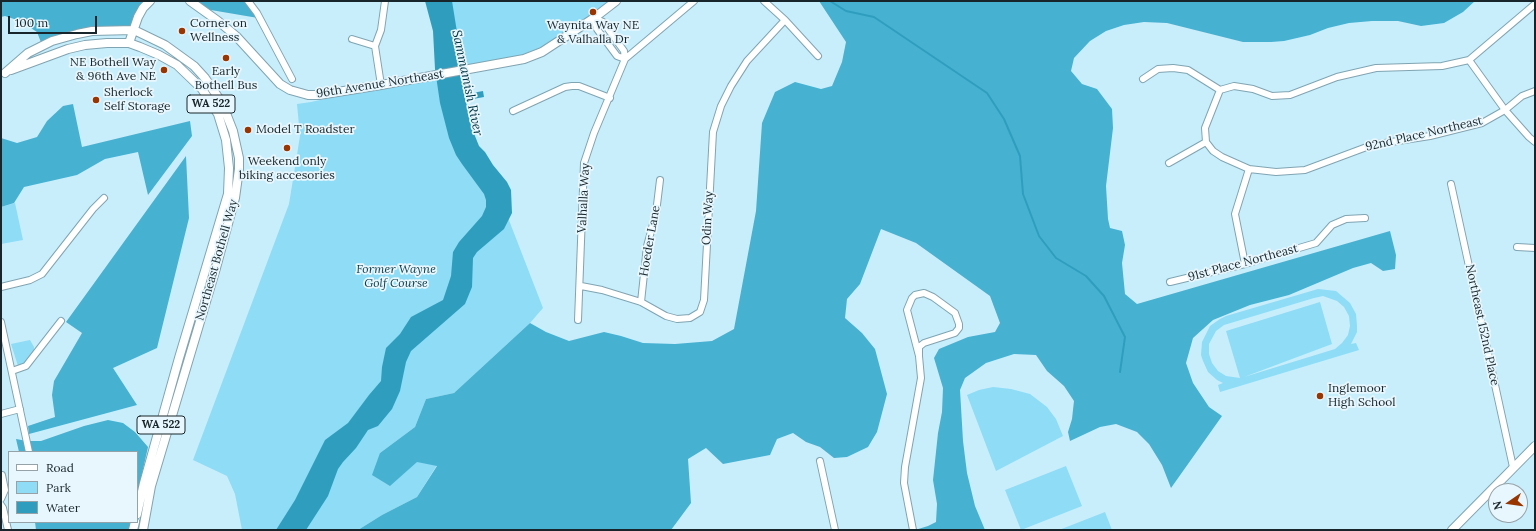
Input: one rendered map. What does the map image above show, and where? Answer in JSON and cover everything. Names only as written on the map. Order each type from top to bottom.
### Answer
[{"type":"main road","points":[[129,43],[138,17],[143,8],[150,1]]},
{"type":"main road","name":"96th Avenue Northeast","points":[[190,1],[236,36],[280,84],[290,90],[308,95],[381,85],[524,59],[542,52],[594,18],[616,1]]},
{"type":"main road","name":"WA 522","points":[[3,74],[28,53],[52,41],[92,31],[134,30]]},
{"type":"main road","name":"Northeast Bothell Way","points":[[134,30],[165,45],[194,66],[205,78],[222,103],[233,130],[239,158],[236,198],[151,486],[143,530]]},
{"type":"main road","name":"WA 522","points":[[3,74],[74,47],[107,42],[129,43]]},
{"type":"main road","name":"Northeast Bothell Way","points":[[129,43],[159,55],[177,65],[202,89],[218,114],[226,140],[230,168],[228,194],[144,482],[138,509]]},
{"type":"main road","points":[[201,317],[200,309],[209,279],[208,276],[204,275]]},
{"type":"main road","points":[[1452,530],[1535,446]]},
{"type":"street","points":[[248,1],[257,13],[292,79]]},
{"type":"street","points":[[381,85],[375,46],[381,30],[385,1]]},
{"type":"street","points":[[594,18],[598,29],[617,56],[625,59],[694,1]]},
{"type":"street","points":[[764,1],[818,56]]},
{"type":"street","points":[[1144,79],[1158,69],[1173,68],[1188,70],[1220,90],[1234,86],[1253,89],[1272,96],[1290,95],[1337,77],[1376,68],[1442,66],[1469,60],[1535,4]]},
{"type":"street","name":"Odin Way","points":[[581,286],[602,290],[640,302],[666,316],[677,319],[690,318],[700,312],[704,300],[713,132],[721,106],[731,86],[747,61],[784,20]]},
{"type":"street","points":[[352,39],[375,46]]},
{"type":"street","name":"Valhalla Way","points":[[578,320],[581,286],[584,163],[594,133],[610,98],[625,59]]},
{"type":"street","points":[[1469,60],[1505,110],[1528,137],[1535,142]]},
{"type":"street","points":[[513,110],[565,87],[572,86],[579,86],[610,98]]},
{"type":"street","points":[[1169,163],[1206,142],[1205,128],[1220,90]]},
{"type":"street","name":"92nd Place Northeast","points":[[1206,142],[1213,151],[1222,157],[1249,169],[1276,172],[1306,170],[1372,145],[1430,136],[1482,123],[1505,110],[1522,96],[1535,91]]},
{"type":"street","points":[[1246,264],[1235,214],[1249,169]]},
{"type":"street","name":"Hoeder Lane","points":[[640,302],[647,246],[656,213],[660,180]]},
{"type":"street","name":"Northeast 152nd Place","points":[[1451,184],[1513,467]]},
{"type":"street","points":[[1,287],[30,280],[42,274],[93,208],[104,198]]},
{"type":"street","name":"91st Place Northeast","points":[[1170,282],[1246,264],[1316,243],[1332,225],[1346,219],[1365,218]]},
{"type":"street","points":[[1517,247],[1535,248]]},
{"type":"street","points":[[912,530],[904,483],[905,467],[921,378],[919,347],[924,343],[955,333],[959,328],[955,313],[933,296],[924,293],[912,298],[907,310],[919,356]]},
{"type":"street","points":[[12,372],[26,366],[61,321]]},
{"type":"street","points":[[1,322],[30,451]]},
{"type":"street","points":[[1,356],[8,354]]},
{"type":"street","points":[[1,414],[20,409]]},
{"type":"street","points":[[820,460],[835,530]]},
{"type":"street","points":[[1,499],[5,490],[2,475]]},
{"type":"street","points":[[1,504],[8,530]]},
{"type":"green space","points":[[437,1],[617,1],[542,52],[449,71]]},
{"type":"green space","name":"Former Wayne Golf Course","points":[[448,72],[457,105],[500,197],[543,308],[530,323],[454,393],[426,399],[415,427],[380,453],[437,465],[417,497],[382,515],[358,530],[242,530],[235,494],[227,476],[193,460],[289,204],[300,136],[297,104]]},
{"type":"green space","points":[[15,203],[23,240],[1,244],[1,207]]},
{"type":"green space","points":[[1318,289],[1336,291],[1350,303],[1356,314],[1357,332],[1351,344],[1356,343],[1359,350],[1220,392],[1218,385],[1223,383],[1208,372],[1201,355],[1202,342],[1210,326],[1226,316]],"holes":[[[1323,296],[1337,301],[1344,307],[1349,316],[1350,326],[1348,335],[1335,349],[1244,377],[1332,344],[1320,302],[1226,331],[1240,378],[1226,376],[1218,371],[1212,363],[1209,354],[1209,344],[1216,331],[1224,325]]]},
{"type":"green space","points":[[30,340],[34,347],[34,352],[25,364],[18,366],[11,344]]},
{"type":"green space","points":[[993,387],[1011,389],[1030,394],[1047,407],[1056,419],[1063,436],[996,471],[967,395],[979,390]]},
{"type":"green space","points":[[1066,466],[1082,506],[1021,530],[1005,490]]},
{"type":"green space","points":[[1105,512],[1112,530],[1059,530]]},
{"type":"shaded area","points":[[1,1],[150,1],[134,30],[113,30],[42,45],[37,32],[20,21],[5,16],[1,17]]},
{"type":"shaded area","points":[[190,1],[249,1],[258,18],[199,8]]},
{"type":"shaded area","points":[[819,1],[1475,1],[1463,12],[1444,23],[1421,26],[1398,21],[1349,23],[1328,28],[1310,35],[1284,41],[1271,42],[1243,42],[1167,23],[1144,22],[1124,25],[1106,31],[1090,41],[1074,58],[1071,71],[1082,84],[1097,89],[1112,109],[1113,128],[1106,186],[1108,219],[1110,228],[1122,231],[1125,245],[1122,263],[1125,294],[1137,304],[1390,231],[1396,255],[1395,269],[1383,271],[1371,263],[1353,268],[1289,295],[1250,305],[1213,320],[1193,338],[1186,363],[1193,383],[1209,407],[1222,416],[1171,488],[1162,465],[1149,444],[1137,432],[1116,424],[1100,427],[1070,441],[1068,432],[1072,419],[1074,401],[1064,386],[1047,371],[1036,355],[1014,354],[986,363],[965,378],[960,390],[963,441],[967,473],[975,506],[985,530],[915,530],[936,522],[937,504],[933,480],[938,433],[942,412],[943,388],[934,358],[939,349],[968,337],[995,332],[1000,323],[990,296],[916,243],[881,229],[860,284],[847,299],[845,318],[862,333],[875,349],[887,394],[877,432],[868,447],[847,457],[834,458],[820,447],[806,442],[793,433],[777,439],[770,455],[723,464],[706,448],[688,459],[691,503],[671,530],[358,530],[382,515],[417,497],[437,466],[417,462],[390,486],[372,475],[380,453],[415,427],[426,399],[454,393],[530,323],[546,332],[569,341],[604,332],[643,343],[675,344],[712,341],[734,329],[756,211],[762,123],[775,92],[795,82],[821,89],[832,86],[842,62],[846,42]]},
{"type":"shaded area","points":[[73,104],[82,147],[190,121],[192,136],[148,195],[138,152],[105,159],[77,175],[24,187],[14,203],[1,207],[1,138],[17,143],[37,137],[47,121],[63,106]]},
{"type":"shaded area","points":[[186,156],[189,218],[157,348],[113,368],[137,405],[29,434],[28,426],[55,417],[52,395],[54,381],[82,333],[66,322]]},
{"type":"shaded area","points":[[108,420],[123,423],[135,432],[148,447],[138,492],[138,451],[19,451],[16,439],[41,441],[84,426]]},
{"type":"shaded area","points":[[35,523],[132,523],[130,530],[36,530]]},
{"type":"water","points":[[425,1],[452,1],[464,92],[471,126],[479,146],[507,182],[511,190],[512,213],[504,229],[477,252],[473,258],[472,287],[465,304],[411,351],[406,362],[400,391],[392,409],[378,426],[368,430],[356,448],[338,469],[328,496],[306,530],[276,530],[295,500],[325,440],[348,423],[381,381],[386,348],[400,334],[411,317],[443,300],[451,276],[453,252],[459,242],[482,216],[486,207],[484,194],[456,155],[449,138],[440,103],[435,69],[433,31]]},
{"type":"water","points":[[483,91],[484,97],[473,99],[472,93]]},
{"type":"waterway","points":[[830,1],[846,11],[874,17],[987,93],[1004,119],[1020,156],[1023,194],[1039,236],[1056,258],[1086,276],[1104,296],[1125,337],[1120,372]]},
{"type":"place","name":"Waynita Way NE & Valhalla Dr","points":[[593,12]]},
{"type":"place","name":"Corner on Wellness","points":[[182,31]]},
{"type":"place","name":"Early Bothell Bus","points":[[226,58]]},
{"type":"place","name":"NE Bothell Way & 96th Ave NE","points":[[164,70]]},
{"type":"place","name":"Sherlock Self Storage","points":[[96,100]]},
{"type":"place","name":"Model T Roadster","points":[[248,130]]},
{"type":"place","name":"Weekend only biking accesories","points":[[287,148]]},
{"type":"place","name":"Inglemoor High School","points":[[1320,396]]},
{"type":"water label","name":"Sammamish River","points":[[467,83]]}]
